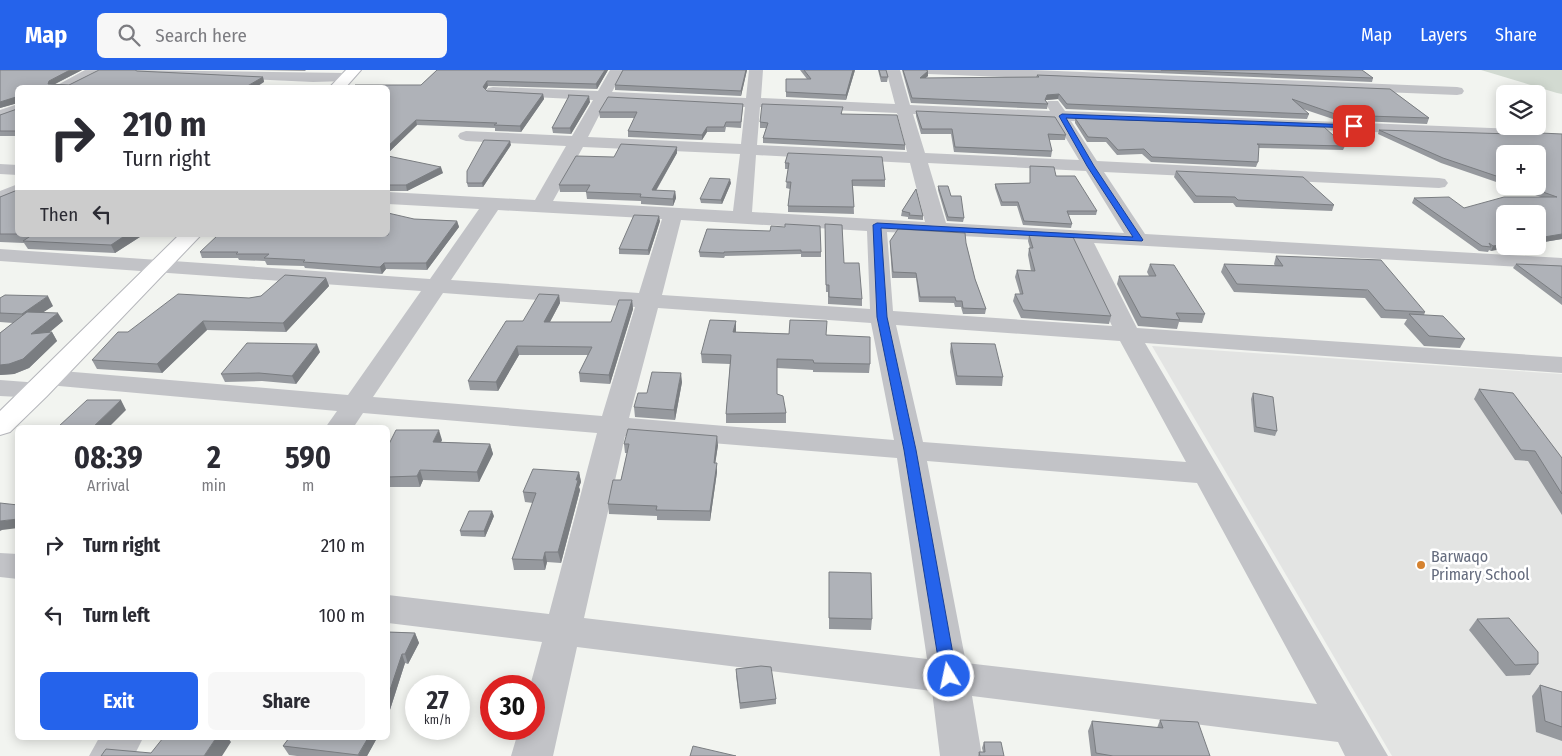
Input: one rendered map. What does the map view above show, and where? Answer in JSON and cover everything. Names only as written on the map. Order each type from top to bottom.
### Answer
[{"type":"main road","points":[[339,85],[350,74]]},
{"type":"main road","points":[[0,426],[44,384],[188,237]]},
{"type":"street","points":[[65,85],[96,70]]},
{"type":"street","points":[[138,70],[312,78],[350,74]]},
{"type":"street","points":[[541,206],[617,70]]},
{"type":"street","points":[[742,218],[756,70]]},
{"type":"street","points":[[893,70],[936,228]]},
{"type":"street","points":[[928,70],[1022,72],[1457,91]]},
{"type":"street","points":[[1022,72],[1035,80],[1062,116],[1091,166],[1139,240]]},
{"type":"street","points":[[196,85],[216,73]]},
{"type":"street","points":[[493,90],[904,107],[1062,116],[1496,132]]},
{"type":"street","points":[[0,108],[15,108]]},
{"type":"street","points":[[0,115],[15,109]]},
{"type":"street","points":[[466,136],[1439,182]]},
{"type":"street","points":[[0,169],[15,170]]},
{"type":"street","points":[[0,199],[15,191]]},
{"type":"street","points":[[390,198],[1557,263]]},
{"type":"street","points":[[341,425],[438,286],[492,204]]},
{"type":"street","points":[[532,756],[613,426],[673,214]]},
{"type":"street","points":[[877,225],[882,317],[910,450],[949,676],[960,756]]},
{"type":"street","points":[[1080,236],[1129,336],[1358,741]]},
{"type":"street","points":[[0,255],[1562,365]]},
{"type":"street","points":[[0,388],[44,384],[356,404],[1207,474]]},
{"type":"street","points":[[0,565],[15,567]]},
{"type":"street","points":[[390,609],[949,676],[1358,741]]},
{"type":"street","points":[[110,756],[122,740]]},
{"type":"shaded area","points":[[1481,70],[1562,70],[1562,94],[1546,90],[1546,85],[1531,85]]},
{"type":"shaded area","name":"Barwaqo Primary School","points":[[1152,346],[1562,374],[1562,756],[1392,756]]},
{"type":"building","points":[[0,70],[70,70],[49,81],[48,84],[69,85],[15,85],[15,97],[0,102]]},
{"type":"building","points":[[99,70],[135,70],[263,77],[249,85],[69,85]]},
{"type":"building","points":[[437,70],[605,70],[596,84],[487,81],[483,87],[487,91],[543,94],[520,126],[494,125],[497,123],[416,120],[390,144],[390,85],[421,85]]},
{"type":"building","points":[[623,70],[746,70],[741,91],[615,85]]},
{"type":"building","points":[[804,70],[853,70],[846,95],[786,92],[786,79],[811,79]]},
{"type":"building","points":[[879,70],[886,70],[888,77],[881,77]]},
{"type":"building","points":[[903,70],[928,71],[920,78],[1039,77],[1037,75],[1390,89],[1429,118],[1338,115],[1292,99],[1309,114],[1067,104],[1059,94],[1047,95],[1045,100],[1048,104],[912,98]]},
{"type":"building","points":[[1161,70],[1362,70],[1373,78]]},
{"type":"building","points":[[569,96],[589,96],[570,128],[552,128]]},
{"type":"building","points":[[608,97],[743,104],[741,122],[726,122],[724,127],[707,127],[702,135],[628,131],[637,112],[599,112]]},
{"type":"building","points":[[762,104],[843,107],[841,114],[897,115],[905,145],[763,138],[768,123],[760,122]]},
{"type":"building","points":[[15,110],[15,131],[0,131],[0,115]]},
{"type":"building","points":[[916,111],[1055,117],[1066,135],[1048,134],[1052,151],[955,147],[952,129],[922,129]]},
{"type":"building","points":[[1075,118],[1324,127],[1345,146],[1257,144],[1259,145],[1258,162],[1152,157],[1144,149],[1118,150],[1107,138],[1088,137]]},
{"type":"building","points":[[1379,130],[1496,135],[1562,134],[1562,234],[1546,237],[1546,205],[1496,205],[1496,246],[1489,243],[1491,247],[1482,246],[1414,198],[1449,197],[1464,208],[1504,197],[1557,197],[1546,193],[1546,145],[1496,145],[1496,176],[1443,158]]},
{"type":"building","points":[[484,140],[510,141],[482,183],[467,183],[467,171]]},
{"type":"building","points":[[621,144],[677,147],[652,190],[675,191],[673,199],[640,197],[641,194],[586,192],[590,185],[559,185],[576,156],[614,157]]},
{"type":"building","points":[[788,153],[882,157],[885,180],[852,180],[854,207],[788,206],[791,182],[786,182],[789,163],[785,163]]},
{"type":"building","points":[[390,156],[441,167],[406,185],[390,185]]},
{"type":"building","points":[[1030,166],[1054,167],[1056,176],[1075,176],[1097,211],[1067,211],[1072,224],[1024,221],[1018,202],[1002,202],[995,184],[1030,183]]},
{"type":"building","points":[[1176,171],[1303,177],[1334,205],[1238,200],[1235,197],[1196,196]]},
{"type":"building","points":[[710,178],[730,179],[721,200],[700,199]]},
{"type":"building","points":[[938,186],[948,186],[951,196],[961,196],[964,218],[948,217]]},
{"type":"building","points":[[916,189],[923,216],[909,215],[910,213],[902,211]]},
{"type":"building","points":[[15,191],[15,234],[0,234],[0,197]]},
{"type":"building","points":[[390,213],[414,219],[457,221],[426,263],[384,263],[377,267],[264,258],[269,254],[200,252],[216,237],[390,237]]},
{"type":"building","points":[[634,215],[659,216],[648,250],[619,249]]},
{"type":"building","points":[[785,224],[820,226],[821,252],[801,252],[801,250],[699,252],[707,229],[770,231],[771,226],[785,227]]},
{"type":"building","points":[[825,224],[842,225],[844,263],[859,263],[862,299],[829,297],[829,285],[826,285]]},
{"type":"building","points":[[898,229],[965,233],[975,279],[986,309],[963,308],[962,301],[956,301],[955,297],[920,297],[916,273],[893,272],[890,241]]},
{"type":"building","points":[[1029,235],[1073,237],[1111,316],[1023,310],[1015,294],[1023,294],[1017,270],[1035,271],[1029,248],[1033,248]]},
{"type":"building","points":[[29,237],[123,237],[111,245],[23,241]]},
{"type":"building","points":[[1276,256],[1381,260],[1425,312],[1385,310],[1368,290],[1237,284],[1224,264],[1283,266]]},
{"type":"building","points":[[1150,264],[1174,265],[1205,314],[1176,313],[1180,320],[1141,317],[1119,276],[1156,276]]},
{"type":"building","points":[[1516,264],[1562,266],[1562,298]]},
{"type":"building","points":[[285,275],[326,278],[283,323],[203,321],[157,364],[92,360],[118,332],[128,332],[178,294],[249,298],[261,296]]},
{"type":"building","points":[[539,294],[559,295],[544,322],[611,322],[619,300],[632,300],[609,375],[579,373],[592,347],[517,346],[496,382],[468,381],[506,321],[523,321]]},
{"type":"building","points":[[5,295],[48,296],[22,314],[0,313],[0,298]]},
{"type":"building","points":[[27,312],[58,313],[31,334],[52,332],[23,359],[0,365],[0,333]]},
{"type":"building","points":[[1409,314],[1443,316],[1465,339],[1429,336]]},
{"type":"building","points":[[710,320],[736,321],[733,332],[789,334],[790,320],[827,321],[826,335],[870,337],[870,364],[814,363],[813,360],[777,359],[777,394],[783,396],[786,413],[726,414],[731,355],[701,354]]},
{"type":"building","points":[[247,343],[317,344],[292,376],[259,373],[221,374]]},
{"type":"building","points":[[951,343],[995,344],[1003,377],[957,376]]},
{"type":"building","points":[[652,372],[681,373],[674,410],[634,407],[638,393],[647,393]]},
{"type":"building","points":[[1479,389],[1513,393],[1562,458],[1562,494],[1535,451],[1521,450]]},
{"type":"building","points":[[1253,393],[1273,397],[1277,431],[1256,427]]},
{"type":"building","points":[[87,400],[121,400],[95,425],[60,425]]},
{"type":"building","points":[[628,429],[717,436],[714,463],[717,463],[710,511],[656,510],[657,506],[608,504],[613,480],[621,480],[629,444],[624,444]]},
{"type":"building","points":[[396,430],[439,430],[433,442],[490,444],[477,472],[420,470],[417,476],[390,477],[390,442]]},
{"type":"building","points":[[533,469],[579,472],[576,480],[578,480],[558,552],[545,552],[543,560],[512,559],[536,493],[523,492]]},
{"type":"building","points":[[0,503],[15,505],[15,519],[0,521]]},
{"type":"building","points":[[469,511],[492,511],[484,531],[460,531]]},
{"type":"building","points":[[829,572],[871,573],[872,619],[829,618]]},
{"type":"building","points":[[1509,618],[1538,652],[1538,664],[1515,665],[1477,619]]},
{"type":"building","points":[[390,632],[415,633],[405,654],[402,654],[390,690]]},
{"type":"building","points":[[761,666],[771,667],[776,699],[740,703],[736,669]]},
{"type":"building","points":[[1540,685],[1562,692],[1562,727],[1545,721]]},
{"type":"building","points":[[1160,720],[1198,722],[1210,756],[1113,756],[1096,753],[1092,721],[1163,728]]},
{"type":"building","points":[[161,740],[215,740],[204,756],[101,756],[106,749],[151,753]]},
{"type":"building","points":[[288,740],[367,740],[358,755],[283,746]]},
{"type":"building","points":[[984,742],[1001,742],[1004,756],[980,756],[979,752],[985,752]]},
{"type":"building","points":[[693,746],[736,756],[690,756]]},
{"type":"place","name":"Barwaqo Primary School","points":[[1421,565]]},
{"type":"route","points":[[949,676],[910,450],[882,317],[877,225],[1139,240],[1091,166],[1062,116],[1354,126]]}]
